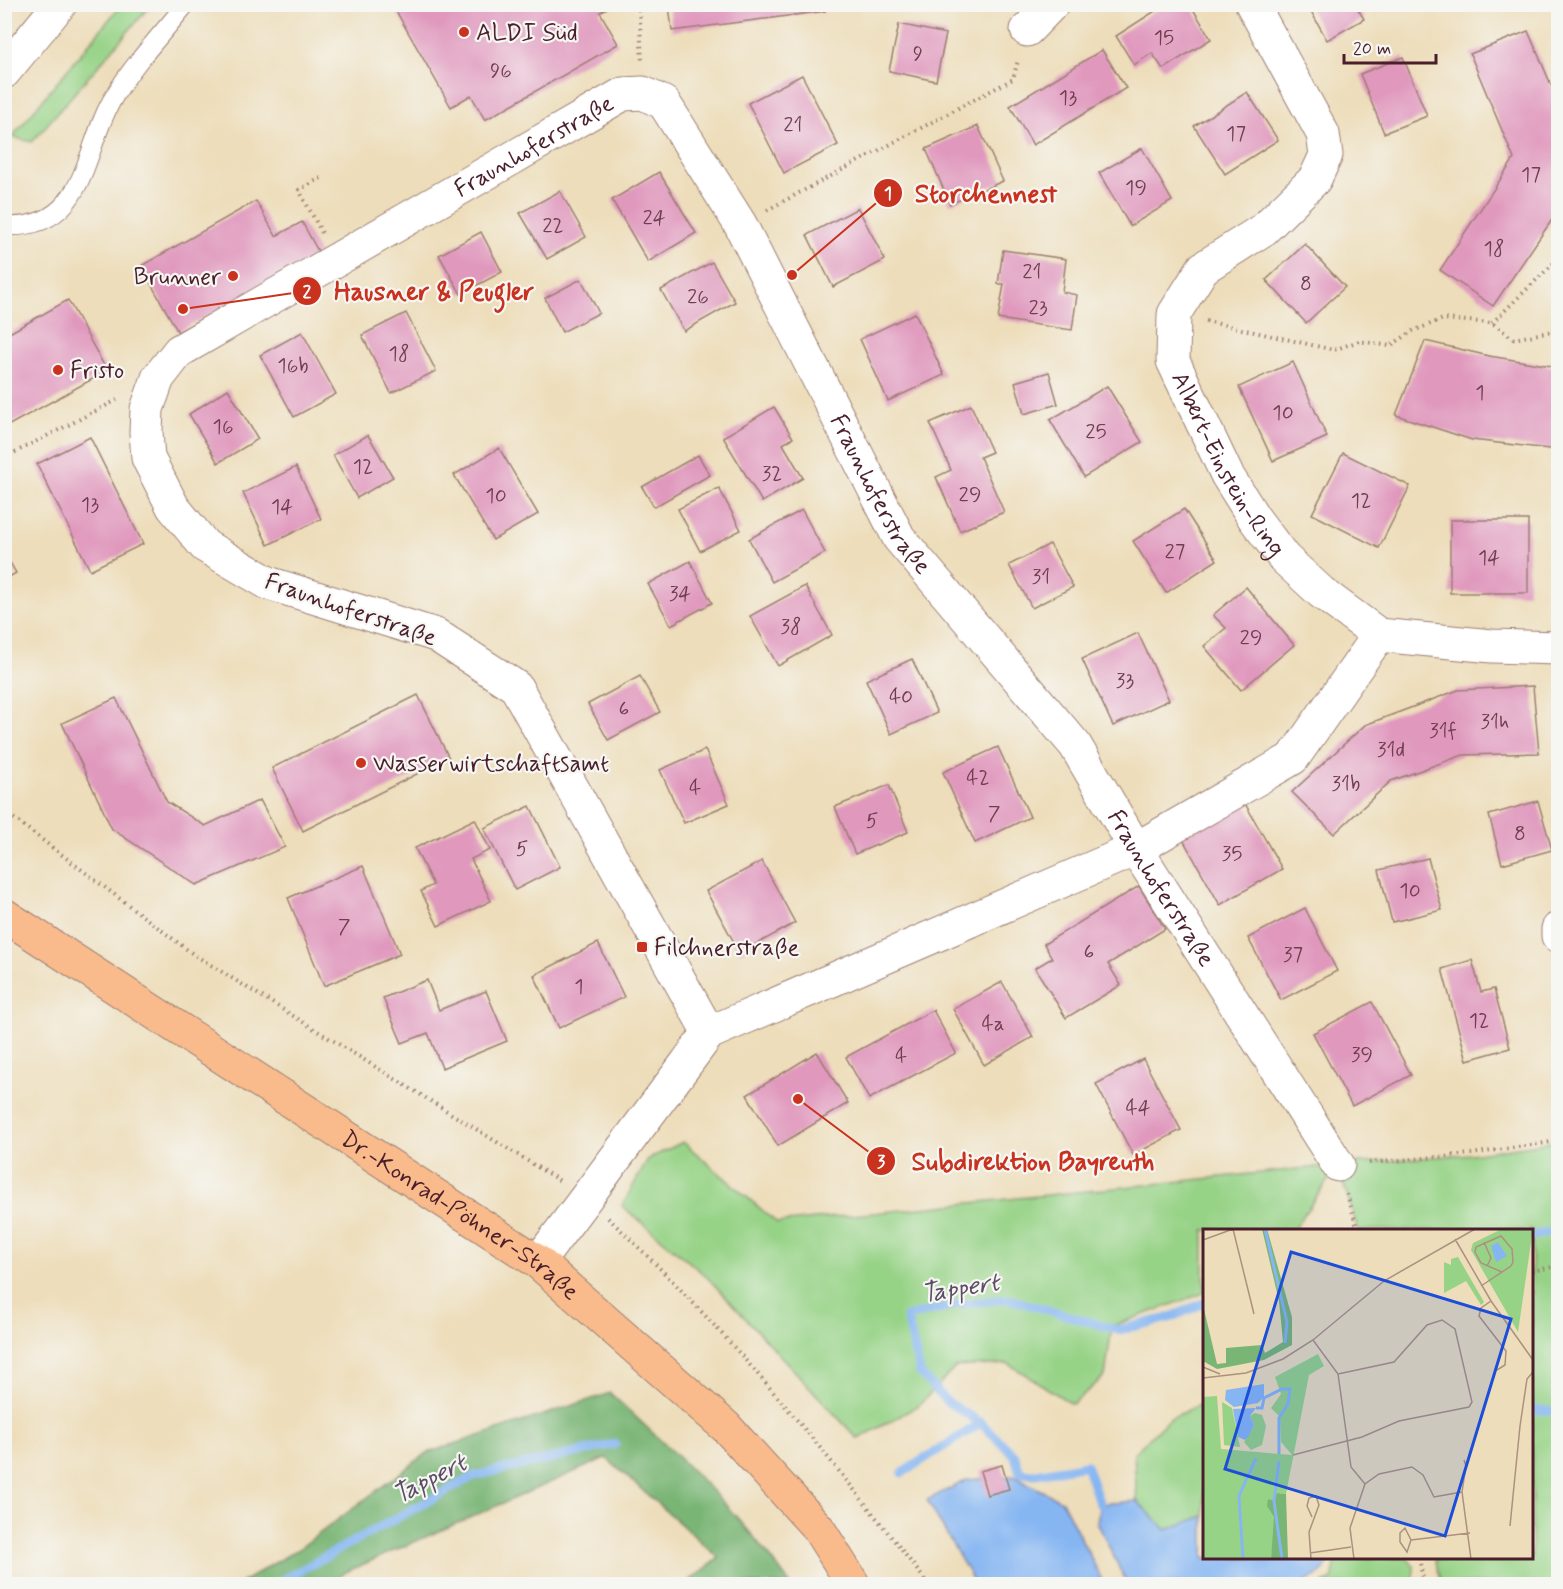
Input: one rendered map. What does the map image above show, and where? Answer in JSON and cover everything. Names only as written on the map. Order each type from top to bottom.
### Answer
[{"type":"main road","name":"Dr.-Konrad-Pöhner-Straße","points":[[4,915],[538,1262],[726,1427],[818,1528],[853,1584]]},
{"type":"street","points":[[4,72],[60,4]]},
{"type":"street","points":[[1027,30],[1053,4]]},
{"type":"street","points":[[1174,314],[1203,268],[1264,229],[1315,179],[1326,155],[1323,134],[1252,4]]},
{"type":"street","name":"Fraunhoferstraße","points":[[709,1033],[516,687],[436,635],[268,583],[205,546],[172,507],[148,458],[147,409],[158,378],[179,351],[623,94],[643,93],[664,104],[740,224],[899,538],[1076,745],[1136,849],[1338,1165]]},
{"type":"street","name":"Albert-Einstein-Ring","points":[[1174,314],[1173,361],[1227,475],[1254,518],[1284,558],[1322,593],[1379,635]]},
{"type":"street","points":[[538,1262],[585,1196],[709,1033],[1136,849],[1293,758],[1379,635],[1492,646],[1558,648]]},
{"type":"street","points":[[1558,929],[1558,936]]},
{"type":"lane","points":[[4,226],[16,227],[41,221],[58,213],[71,199],[92,155],[113,97],[186,4]]},
{"type":"path","points":[[639,4],[643,93]]},
{"type":"path","points":[[740,224],[1013,79],[1027,30]]},
{"type":"path","points":[[321,178],[299,190],[326,239]]},
{"type":"path","points":[[1492,323],[1558,259]]},
{"type":"path","points":[[1174,314],[1334,350],[1359,341],[1390,346],[1413,332],[1443,319],[1492,323],[1514,339],[1558,330]]},
{"type":"path","points":[[4,458],[121,398],[153,393]]},
{"type":"path","points":[[4,811],[193,954],[585,1196],[709,1319],[792,1415],[928,1584]]},
{"type":"path","points":[[1358,1229],[1338,1165],[1471,1154],[1558,1141]]},
{"type":"path","points":[[1533,1271],[1558,1266]]},
{"type":"path","points":[[1419,1559],[1424,1584]]},
{"type":"green space","points":[[121,5],[151,5],[32,142],[12,137]]},
{"type":"green space","points":[[1558,1141],[1558,1584],[1441,1584],[1435,1559],[1533,1559],[1533,1229],[1358,1229],[1338,1166],[1294,1229],[1203,1229],[1203,1293],[1112,1326],[1105,1376],[1072,1404],[1009,1364],[956,1367],[918,1406],[858,1439],[706,1276],[622,1206],[648,1159],[683,1142],[777,1223],[1338,1165],[1471,1154]]},
{"type":"green space","points":[[610,1393],[728,1508],[750,1532],[790,1584],[685,1584],[719,1558],[606,1458],[348,1571],[324,1584],[239,1584],[300,1548],[427,1453]]},
{"type":"green space","points":[[1203,1405],[1203,1516],[1166,1530],[1137,1501],[1134,1453],[1169,1419]]},
{"type":"green space","points":[[1337,1559],[1409,1559],[1414,1566],[1413,1584],[1322,1584],[1332,1580]]},
{"type":"water","points":[[1013,1476],[1062,1501],[1104,1584],[975,1584],[927,1500],[967,1480]]},
{"type":"water","points":[[1137,1501],[1166,1530],[1203,1516],[1203,1559],[1330,1559],[1319,1574],[1300,1584],[1127,1584],[1097,1522],[1100,1504]]},
{"type":"building","points":[[392,4],[614,4],[600,12],[618,44],[485,120],[471,95],[451,107]]},
{"type":"building","points":[[1166,4],[1190,4],[1211,39],[1163,69],[1152,53],[1134,65],[1116,36]]},
{"type":"building","points":[[1307,4],[1355,4],[1364,19],[1327,40]]},
{"type":"building","points":[[669,5],[824,5],[825,11],[672,31]]},
{"type":"building","points":[[899,24],[946,34],[936,81],[889,71]]},
{"type":"building","points":[[1528,31],[1558,101],[1558,211],[1493,306],[1440,270],[1514,159],[1470,54]]},
{"type":"building","points":[[1102,50],[1126,88],[1033,145],[1010,106]]},
{"type":"building","points":[[1403,57],[1427,116],[1384,133],[1360,74]]},
{"type":"building","points":[[802,75],[838,145],[784,173],[748,103]]},
{"type":"building","points":[[1247,92],[1278,140],[1225,174],[1194,126]]},
{"type":"building","points":[[978,126],[1003,181],[950,204],[926,149]]},
{"type":"building","points":[[1142,148],[1172,201],[1130,226],[1099,173]]},
{"type":"building","points":[[659,172],[696,233],[648,262],[612,200]]},
{"type":"building","points":[[560,191],[586,237],[547,259],[520,213]]},
{"type":"building","points":[[256,201],[276,236],[302,222],[319,253],[178,332],[141,266]]},
{"type":"building","points":[[858,208],[885,260],[833,287],[807,235]]},
{"type":"building","points":[[481,232],[502,272],[461,294],[439,255]]},
{"type":"building","points":[[1305,244],[1345,287],[1306,323],[1266,280]]},
{"type":"building","points":[[1003,250],[1066,259],[1062,292],[1077,295],[1072,330],[998,319],[1004,284],[998,284]]},
{"type":"building","points":[[712,262],[735,302],[684,331],[661,290]]},
{"type":"building","points":[[581,279],[599,313],[562,332],[545,298]]},
{"type":"building","points":[[68,300],[107,371],[4,428],[4,336]]},
{"type":"building","points":[[406,313],[436,371],[391,393],[362,335]]},
{"type":"building","points":[[915,313],[944,375],[888,401],[860,339]]},
{"type":"building","points":[[302,332],[336,394],[294,417],[260,355]]},
{"type":"building","points":[[1425,341],[1489,356],[1558,367],[1558,450],[1472,440],[1396,415]]},
{"type":"building","points":[[1293,362],[1327,437],[1273,461],[1239,387]]},
{"type":"building","points":[[1049,372],[1058,404],[1024,414],[1015,382]]},
{"type":"building","points":[[1107,386],[1142,442],[1084,477],[1050,420]]},
{"type":"building","points":[[228,389],[258,439],[218,463],[189,414]]},
{"type":"building","points":[[971,405],[992,452],[980,457],[1004,512],[960,531],[936,477],[951,470],[930,423]]},
{"type":"building","points":[[774,407],[793,438],[783,444],[803,478],[762,502],[723,437]]},
{"type":"building","points":[[368,435],[393,477],[357,498],[333,455]]},
{"type":"building","points":[[90,437],[143,544],[90,570],[37,464]]},
{"type":"building","points":[[499,448],[538,514],[493,540],[454,475]]},
{"type":"building","points":[[1343,453],[1410,486],[1379,548],[1312,514]]},
{"type":"building","points":[[698,455],[710,475],[654,507],[642,487]]},
{"type":"building","points":[[296,467],[321,519],[268,545],[243,493]]},
{"type":"building","points":[[719,488],[741,530],[700,551],[678,509]]},
{"type":"building","points":[[1184,509],[1217,560],[1166,593],[1133,541]]},
{"type":"building","points":[[802,510],[825,553],[772,582],[749,539]]},
{"type":"building","points":[[1450,520],[1528,520],[1528,593],[1450,593]]},
{"type":"building","points":[[1050,544],[1073,587],[1032,608],[1009,565]]},
{"type":"building","points":[[4,552],[16,573],[4,580]]},
{"type":"building","points":[[690,561],[712,603],[671,625],[648,584]]},
{"type":"building","points":[[805,586],[832,635],[778,666],[750,616]]},
{"type":"building","points":[[1246,587],[1294,645],[1241,690],[1204,646],[1226,628],[1213,615]]},
{"type":"building","points":[[1138,633],[1169,700],[1113,726],[1082,659]]},
{"type":"building","points":[[912,659],[937,713],[891,734],[866,680]]},
{"type":"building","points":[[640,676],[660,712],[608,740],[588,704]]},
{"type":"building","points":[[1533,686],[1539,753],[1463,755],[1391,781],[1334,834],[1292,792],[1365,725],[1458,690]]},
{"type":"building","name":"Wasserwirtschaftsamt","points":[[418,695],[449,758],[303,831],[272,768]]},
{"type":"building","points":[[116,698],[167,802],[205,826],[260,800],[285,847],[196,885],[112,829],[62,723]]},
{"type":"building","points":[[998,747],[1030,817],[975,843],[943,772]]},
{"type":"building","points":[[705,750],[729,804],[684,823],[660,770]]},
{"type":"building","points":[[889,785],[908,832],[855,854],[835,807]]},
{"type":"building","points":[[1243,800],[1282,869],[1220,905],[1181,836]]},
{"type":"building","points":[[1538,801],[1552,850],[1502,864],[1489,815]]},
{"type":"building","points":[[530,806],[560,867],[515,890],[484,828]]},
{"type":"building","points":[[475,819],[490,850],[471,859],[491,901],[438,926],[421,891],[433,885],[415,848]]},
{"type":"building","points":[[1428,858],[1442,910],[1392,922],[1379,870]]},
{"type":"building","points":[[762,861],[795,923],[740,953],[706,891]]},
{"type":"building","points":[[363,866],[400,954],[324,986],[288,898]]},
{"type":"building","points":[[1139,886],[1165,929],[1108,964],[1121,985],[1066,1018],[1035,968],[1052,958],[1044,944]]},
{"type":"building","points":[[1305,908],[1337,971],[1281,1000],[1248,938]]},
{"type":"building","points":[[598,943],[624,997],[559,1028],[534,975]]},
{"type":"building","points":[[1472,960],[1481,992],[1494,989],[1510,1048],[1467,1060],[1442,969]]},
{"type":"building","points":[[427,980],[439,1010],[486,991],[507,1041],[442,1068],[428,1033],[402,1043],[383,998]]},
{"type":"building","points":[[1002,982],[1033,1037],[984,1065],[953,1009]]},
{"type":"building","points":[[1372,1002],[1411,1075],[1352,1106],[1313,1033]]},
{"type":"building","points":[[933,1010],[956,1053],[869,1099],[846,1057]]},
{"type":"building","points":[[1558,1011],[1558,1031],[1553,1013]]},
{"type":"building","points":[[817,1052],[848,1103],[778,1146],[747,1095]]},
{"type":"building","points":[[1143,1059],[1181,1130],[1133,1155],[1096,1084]]},
{"type":"building","points":[[1002,1465],[1009,1489],[987,1495],[980,1471]]},
{"type":"waterway","name":"Tappert","points":[[1533,1236],[1558,1230]]},
{"type":"waterway","name":"Tappert","points":[[1100,1504],[1086,1465],[1036,1474],[1020,1473],[1015,1456],[981,1423],[946,1401],[920,1373],[907,1317],[959,1304],[1009,1299],[1118,1330],[1169,1318],[1203,1303]]},
{"type":"waterway","points":[[1533,1410],[1558,1411]]},
{"type":"waterway","name":"Tappert","points":[[902,1473],[981,1423]]},
{"type":"waterway","name":"Tappert","points":[[275,1584],[474,1476],[615,1444]]},
{"type":"place","name":"ALDI Süd","points":[[464,32]]},
{"type":"place","name":"Storchennest","points":[[792,275]]},
{"type":"place","name":"Brunner","points":[[233,276]]},
{"type":"place","name":"Hausner & Peugler","points":[[183,309]]},
{"type":"place","name":"Fristo","points":[[58,370]]},
{"type":"place","name":"Wasserwirtschaftsamt","points":[[361,763]]},
{"type":"place","name":"Filchnerstraße","points":[[642,947]]},
{"type":"place","name":"Subdirektion Bayreuth","points":[[798,1099]]}]
